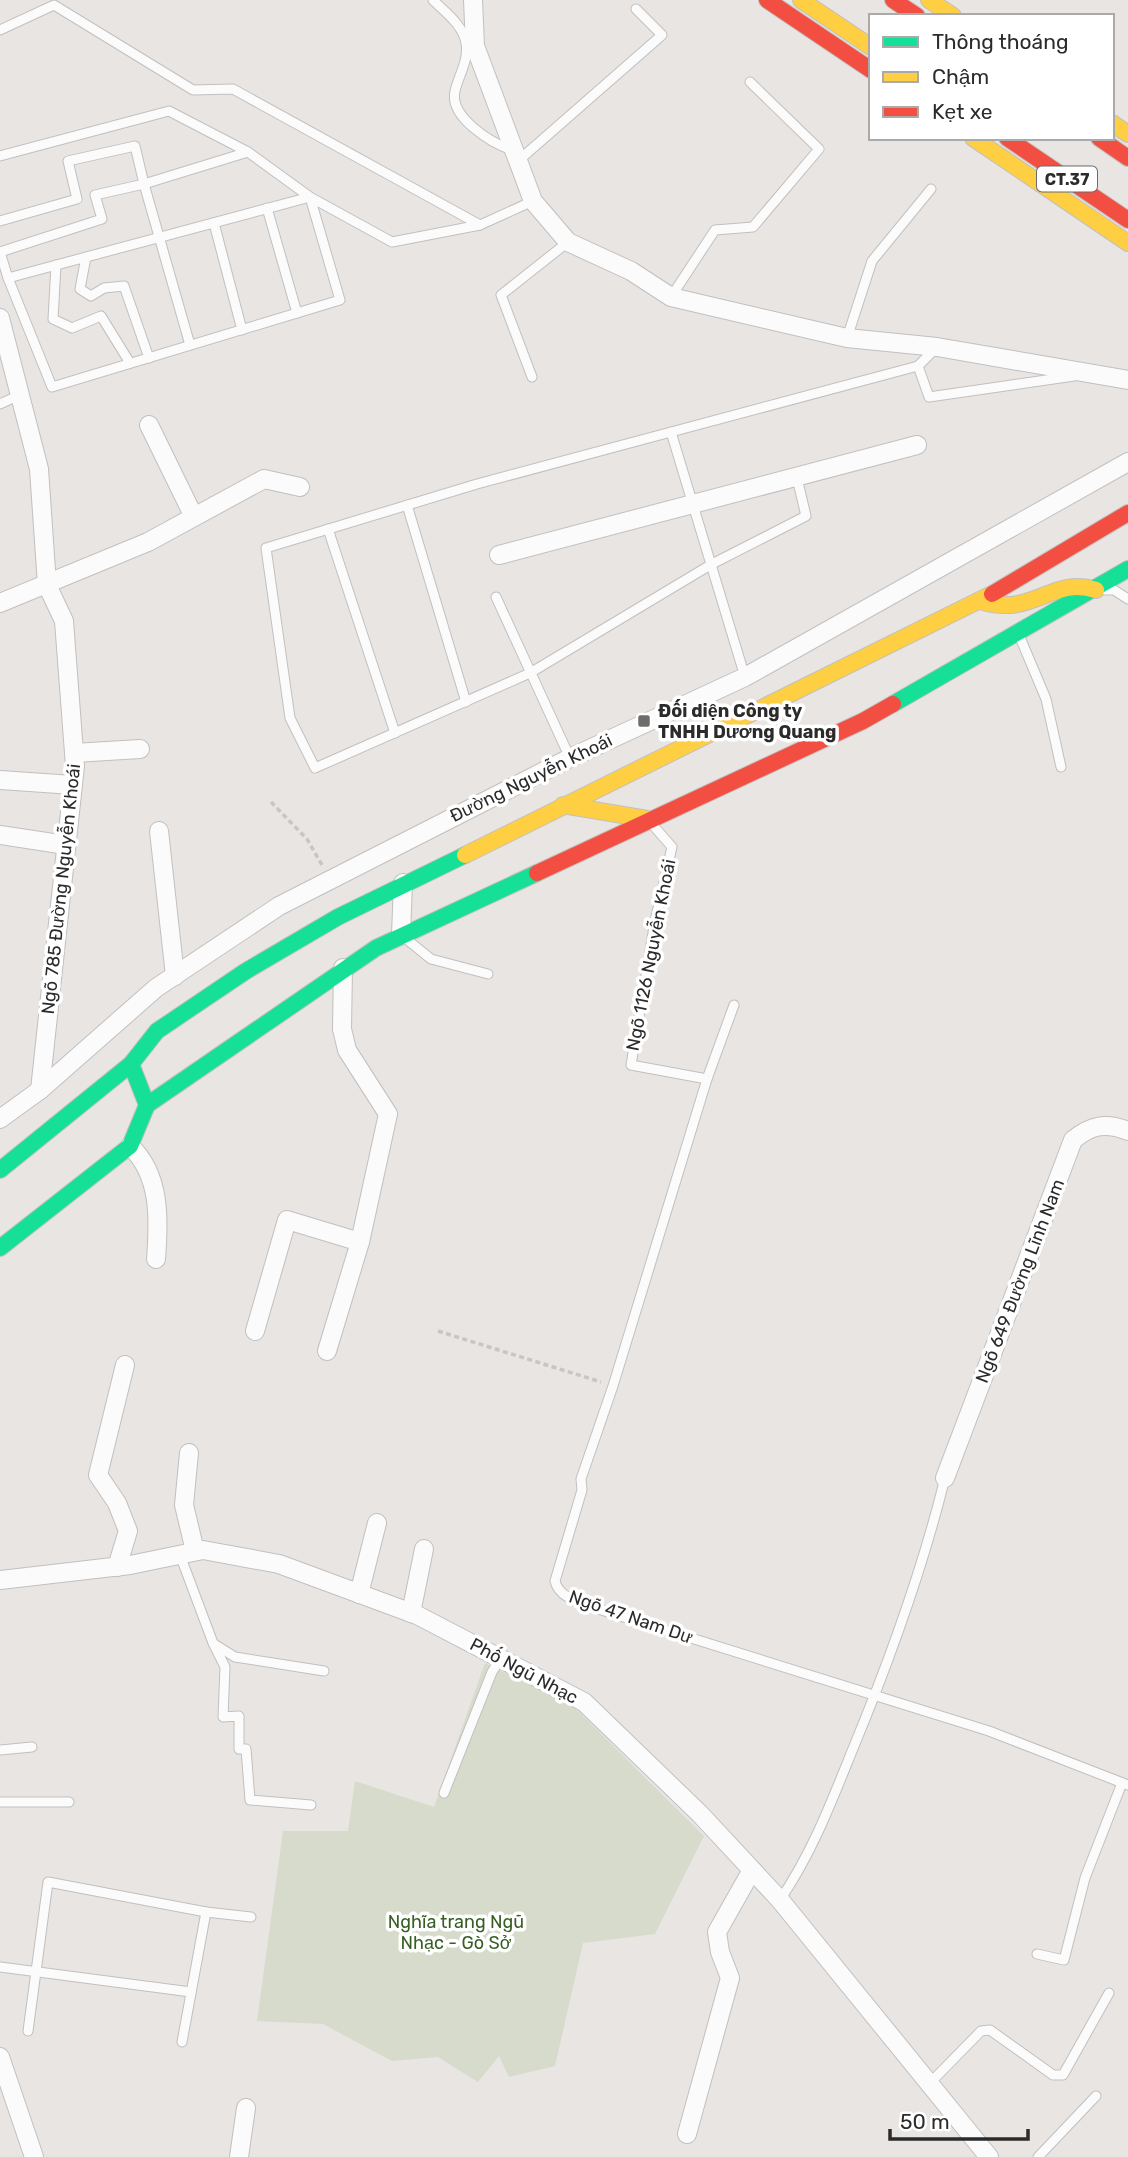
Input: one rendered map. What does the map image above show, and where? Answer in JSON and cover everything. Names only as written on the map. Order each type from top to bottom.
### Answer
[{"type":"main road","points":[[767,0],[869,69]]},
{"type":"main road","points":[[801,0],[869,46]]},
{"type":"main road","points":[[893,0],[914,14]]},
{"type":"main road","points":[[976,140],[1128,243]]},
{"type":"main road","name":"CT.37","points":[[1010,140],[1128,220]]},
{"type":"main road","name":"CT.37","points":[[1102,140],[1128,158]]},
{"type":"main road","points":[[0,1170],[131,1064],[158,1031],[246,971],[403,883],[981,601],[1128,513]]},
{"type":"main road","points":[[0,1248],[130,1146],[147,1105],[343,968],[401,935],[863,721],[1096,590],[1128,569]]},
{"type":"main road","points":[[981,601],[998,607],[1018,607],[1070,585],[1083,584],[1096,590]]},
{"type":"main road","points":[[563,805],[647,819]]},
{"type":"main road","points":[[131,1064],[147,1105]]},
{"type":"street","points":[[473,0],[475,46],[533,201],[568,242],[631,271],[671,298],[847,338],[937,347],[1128,380]]},
{"type":"street","points":[[931,0],[951,14]]},
{"type":"street","name":"Ngõ 785 Đường Nguyễn Khoái","points":[[0,318],[38,469],[47,585],[64,621],[74,753],[73,786],[40,1090]]},
{"type":"street","points":[[149,425],[193,515]]},
{"type":"street","points":[[499,555],[917,444]]},
{"type":"street","name":"Đường Nguyễn Khoái","points":[[0,1119],[40,1090],[156,988],[279,906],[330,877],[570,758],[745,677],[1128,463]]},
{"type":"street","points":[[0,603],[148,542],[193,515],[264,479],[300,487]]},
{"type":"street","points":[[74,753],[140,749]]},
{"type":"street","points":[[0,780],[73,786]]},
{"type":"street","points":[[159,831],[175,976]]},
{"type":"street","points":[[0,835],[66,845]]},
{"type":"street","points":[[401,935],[403,883]]},
{"type":"street","points":[[327,1350],[359,1241],[388,1114],[348,1050],[342,1030],[343,968]]},
{"type":"street","name":"Ngõ 649 Đường Lĩnh Nam","points":[[945,1478],[1073,1140],[1091,1127],[1117,1126],[1128,1131]]},
{"type":"street","points":[[130,1146],[141,1156],[151,1180],[160,1216],[156,1259]]},
{"type":"street","points":[[255,1331],[287,1220],[359,1241]]},
{"type":"street","points":[[117,1567],[128,1531],[117,1503],[98,1475],[125,1365]]},
{"type":"street","points":[[187,1553],[184,1505],[189,1453]]},
{"type":"street","points":[[359,1594],[377,1523]]},
{"type":"street","points":[[411,1613],[424,1549]]},
{"type":"street","name":"Phố Ngũ Nhạc","points":[[0,1580],[117,1567],[203,1550],[279,1564],[411,1613],[584,1702],[684,1798],[780,1900],[989,2157]]},
{"type":"street","points":[[687,2134],[730,1978],[720,1952],[717,1932],[752,1870]]},
{"type":"street","points":[[0,2057],[34,2157]]},
{"type":"street","points":[[239,2157],[246,2108]]},
{"type":"lane","points":[[433,0],[457,24],[466,42],[467,57],[454,93],[458,110],[493,143],[516,156],[662,34],[636,9]]},
{"type":"lane","points":[[0,30],[54,5],[193,90],[233,89],[480,225]]},
{"type":"lane","points":[[671,298],[715,230],[753,227],[819,149],[750,82]]},
{"type":"lane","points":[[0,156],[169,110],[247,152],[310,197],[392,242],[480,225],[533,201]]},
{"type":"lane","points":[[0,221],[77,199],[68,161],[135,146],[158,238],[190,345]]},
{"type":"lane","points":[[247,152],[144,184],[95,195],[102,219],[0,252],[52,387],[340,300],[310,197]]},
{"type":"lane","points":[[847,338],[872,261],[931,190]]},
{"type":"lane","points":[[8,278],[310,197]]},
{"type":"lane","points":[[267,208],[297,313]]},
{"type":"lane","points":[[214,223],[242,330]]},
{"type":"lane","points":[[532,377],[501,295],[568,242]]},
{"type":"lane","points":[[86,257],[80,289],[91,296],[104,288],[124,286],[149,358]]},
{"type":"lane","points":[[56,265],[53,319],[72,328],[101,316],[130,363]]},
{"type":"lane","points":[[797,478],[807,516],[712,564],[530,673],[315,768],[290,718],[266,548],[407,505],[918,366],[937,347]]},
{"type":"lane","points":[[918,366],[929,397],[1088,374]]},
{"type":"lane","points":[[0,404],[20,396]]},
{"type":"lane","points":[[671,432],[745,677]]},
{"type":"lane","points":[[407,505],[466,702]]},
{"type":"lane","points":[[328,529],[395,733]]},
{"type":"lane","points":[[1096,590],[1114,590],[1128,599]]},
{"type":"lane","points":[[496,597],[570,758]]},
{"type":"lane","points":[[1019,633],[1046,699],[1061,767]]},
{"type":"lane","name":"Ngõ 1126 Nguyễn Khoái","points":[[647,819],[672,847],[655,921],[631,1065],[707,1079]]},
{"type":"lane","points":[[401,935],[431,959],[488,974]]},
{"type":"lane","name":"Ngõ 47 Nam Dư","points":[[734,1005],[707,1079],[613,1386],[581,1479],[582,1490],[555,1581],[562,1595],[674,1634],[780,1664],[874,1697],[989,1731],[1125,1784]]},
{"type":"lane","points":[[780,1900],[813,1846],[874,1697],[929,1543],[945,1478]]},
{"type":"lane","points":[[187,1553],[213,1643],[225,1667],[223,1717],[239,1716],[239,1749],[246,1749],[250,1800],[311,1805]]},
{"type":"lane","points":[[213,1643],[235,1657],[324,1671]]},
{"type":"lane","points":[[444,1793],[492,1672],[501,1658]]},
{"type":"lane","points":[[0,1750],[33,1747]]},
{"type":"lane","points":[[1037,1954],[1064,1960],[1085,1878],[1125,1784]]},
{"type":"lane","points":[[0,1802],[69,1802]]},
{"type":"lane","points":[[28,2031],[48,1881],[206,1912],[251,1917]]},
{"type":"lane","points":[[181,2042],[206,1912]]},
{"type":"lane","points":[[0,1968],[191,1992]]},
{"type":"lane","points":[[930,2083],[981,2031],[990,2030],[1054,2075],[1063,2075],[1109,1993]]},
{"type":"lane","points":[[1038,2157],[1096,2096]]},
{"type":"path","points":[[271,802],[307,839],[330,877]]},
{"type":"path","points":[[438,1331],[613,1386]]},
{"type":"green space","name":"Nghĩa trang Ngũ Nhạc - Gò Sở","points":[[485,1663],[573,1706],[704,1836],[655,1934],[583,1943],[555,2066],[509,2077],[499,2056],[478,2082],[438,2057],[392,2061],[323,2024],[257,2021],[283,1831],[348,1831],[355,1781],[434,1807]]},
{"type":"traffic: fast","points":[[893,704],[1128,569]]},
{"type":"traffic: fast","points":[[0,1170],[131,1064],[157,1031],[246,971],[338,917],[465,855]]},
{"type":"traffic: fast","points":[[147,1105],[376,948],[537,873]]},
{"type":"traffic: fast","points":[[0,1248],[130,1146],[147,1105],[131,1064]]},
{"type":"traffic: slow","points":[[801,0],[869,46]]},
{"type":"traffic: slow","points":[[929,0],[950,14]]},
{"type":"traffic: slow","points":[[1114,124],[1128,134]]},
{"type":"traffic: slow","points":[[976,140],[1128,243]]},
{"type":"traffic: slow","points":[[980,601],[999,605],[1015,604],[1066,588],[1096,590]]},
{"type":"traffic: slow","points":[[465,855],[992,594]]},
{"type":"traffic: slow","points":[[563,805],[647,819]]},
{"type":"traffic: jam","points":[[767,0],[869,69]]},
{"type":"traffic: jam","points":[[893,0],[914,14]]},
{"type":"traffic: jam","points":[[1010,140],[1128,220]]},
{"type":"traffic: jam","points":[[1102,140],[1128,158]]},
{"type":"traffic: jam","points":[[992,594],[1128,513]]},
{"type":"traffic: jam","points":[[537,873],[863,721],[893,704]]},
{"type":"place","name":"Đối diện Công ty TNHH Dương Quang","points":[[644,721]]}]
